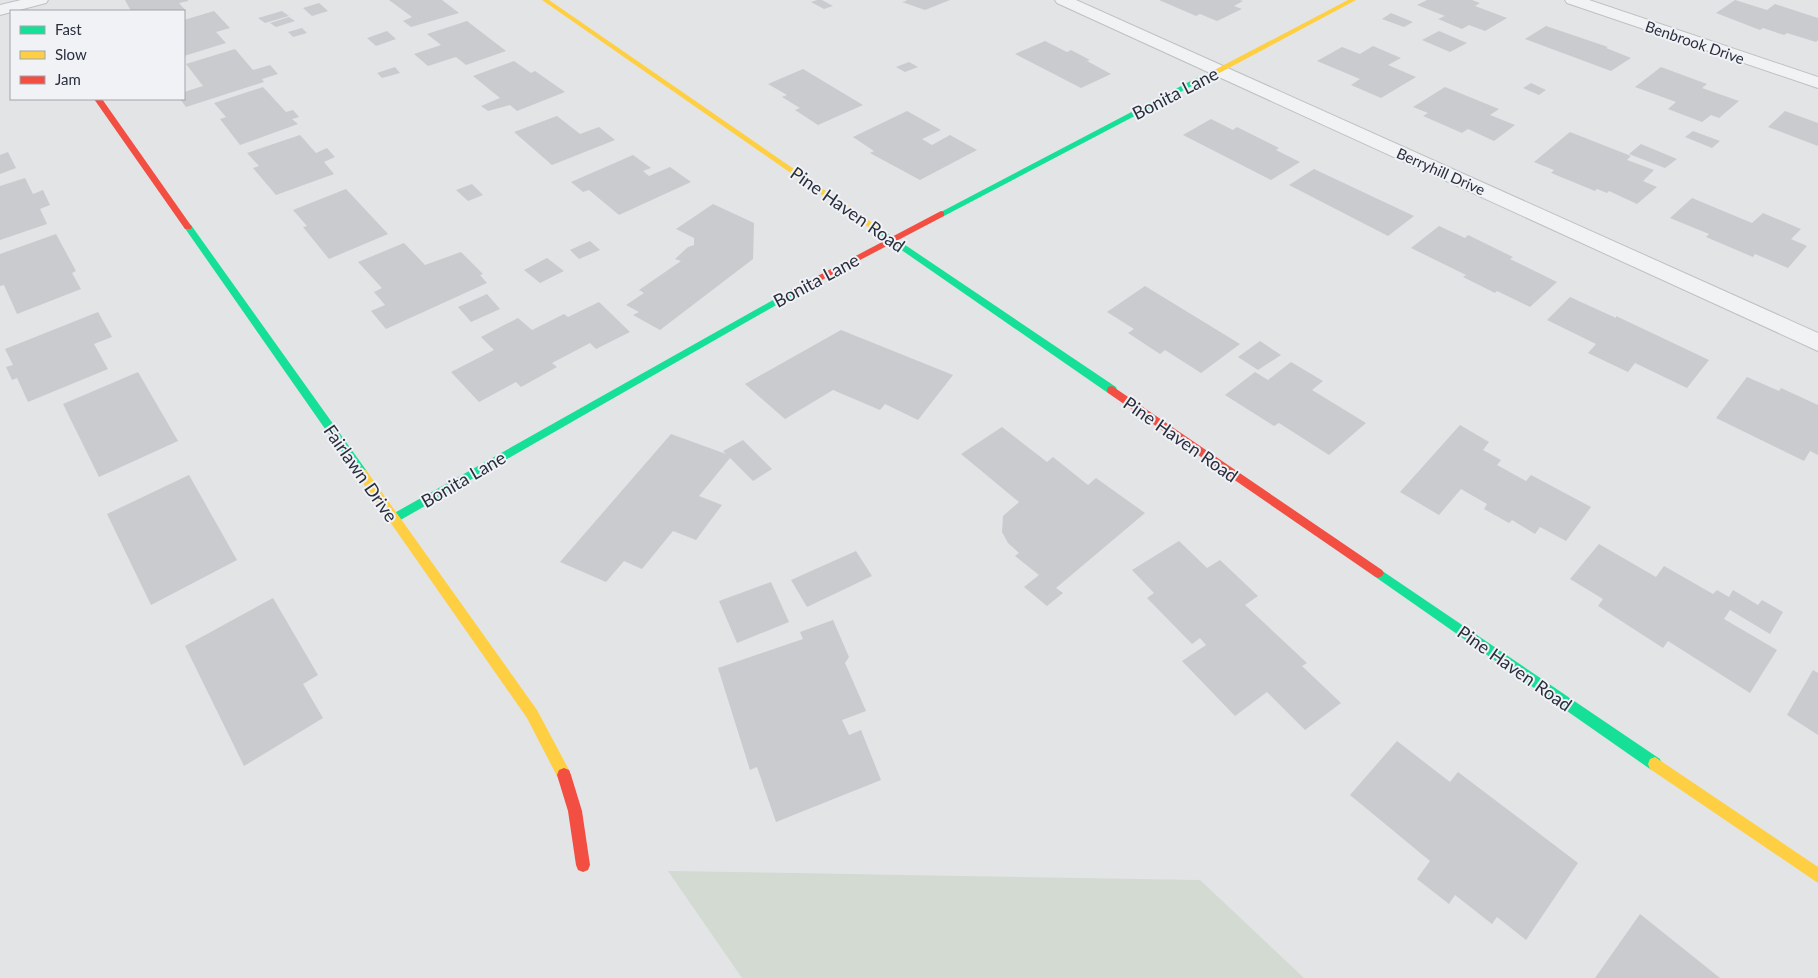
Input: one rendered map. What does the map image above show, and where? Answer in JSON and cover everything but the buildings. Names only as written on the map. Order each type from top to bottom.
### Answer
[{"type":"street","name":"Pine Haven Road","points":[[545,0],[1818,876]]},
{"type":"street","name":"Berryhill Drive","points":[[1063,0],[1818,343]]},
{"type":"street","name":"Bonita Lane","points":[[393,519],[722,330],[891,239],[1220,71],[1353,0]]},
{"type":"street","name":"Benbrook Drive","points":[[1573,0],[1818,83]]},
{"type":"street","points":[[0,10],[35,5]]},
{"type":"street","name":"Fairlawn Drive","points":[[99,100],[532,714],[561,767],[575,811],[583,865]]},
{"type":"shaded area","points":[[668,871],[1200,880],[1304,978],[742,978]]},
{"type":"traffic: fast","points":[[941,214],[1207,76]]},
{"type":"traffic: fast","points":[[188,227],[362,473]]},
{"type":"traffic: fast","points":[[877,229],[1112,390]]},
{"type":"traffic: fast","points":[[393,519],[796,290]]},
{"type":"traffic: fast","points":[[1378,573],[1655,764]]},
{"type":"traffic: slow","points":[[545,0],[877,229]]},
{"type":"traffic: slow","points":[[1207,76],[1353,0]]},
{"type":"traffic: slow","points":[[362,473],[532,714],[564,775]]},
{"type":"traffic: slow","points":[[1655,764],[1818,876]]},
{"type":"traffic: jam","points":[[99,100],[188,227]]},
{"type":"traffic: jam","points":[[796,290],[941,214]]},
{"type":"traffic: jam","points":[[1112,390],[1378,573]]},
{"type":"traffic: jam","points":[[564,775],[575,811],[583,865]]}]
